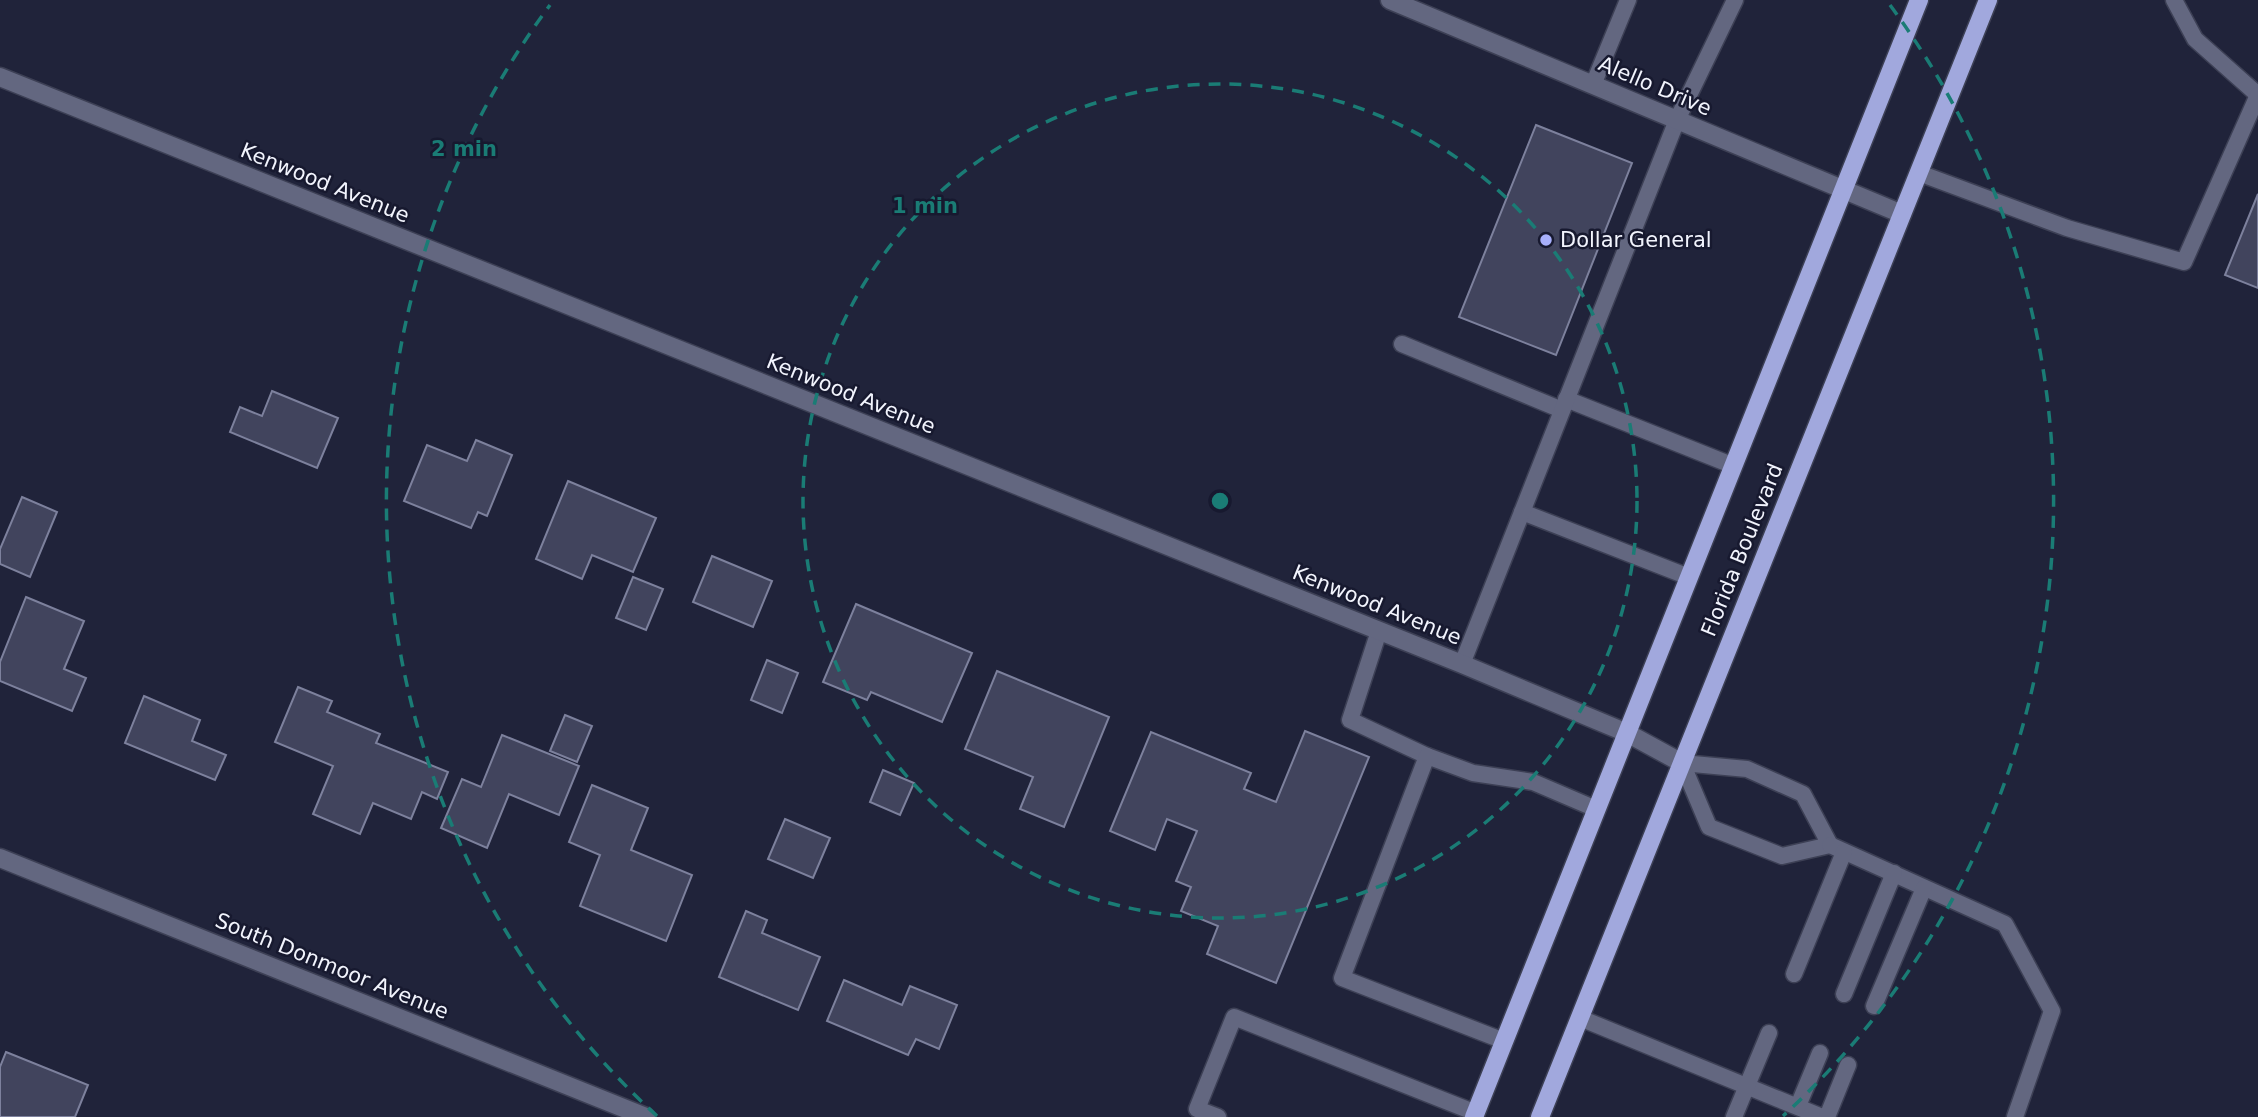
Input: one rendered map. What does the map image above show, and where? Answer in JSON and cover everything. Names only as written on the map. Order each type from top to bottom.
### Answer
[{"type":"main road","name":"Florida Boulevard","points":[[1475,1115],[1919,0]]},
{"type":"main road","name":"Florida Boulevard","points":[[1540,1117],[1988,0]]},
{"type":"street","name":"Alello Drive","points":[[1390,0],[1902,214]]},
{"type":"street","name":"Kenwood Avenue","points":[[0,77],[1462,664],[1627,733],[1682,763]]},
{"type":"street","name":"South Donmoor Avenue","points":[[0,858],[646,1117]]},
{"type":"lane","points":[[1593,85],[1628,0]]},
{"type":"lane","points":[[1462,664],[1677,120],[1735,0]]},
{"type":"lane","points":[[1919,173],[2067,228],[2184,262],[2258,95],[2195,39],[2174,0]]},
{"type":"lane","points":[[1402,344],[1734,466]]},
{"type":"lane","points":[[1522,512],[1689,578]]},
{"type":"lane","points":[[1379,631],[1350,720],[1427,756],[1473,773],[1533,782],[1596,809]]},
{"type":"lane","points":[[1427,756],[1342,978],[1504,1041]]},
{"type":"lane","points":[[1837,848],[1804,794],[1747,769],[1682,763],[1709,827],[1782,856],[1837,848],[2005,924],[2052,1011],[2015,1117]]},
{"type":"lane","points":[[1794,974],[1837,848]]},
{"type":"lane","points":[[1844,994],[1894,873]]},
{"type":"lane","points":[[1874,1006],[1924,888]]},
{"type":"lane","points":[[1217,1117],[1197,1109],[1234,1017],[1475,1115]]},
{"type":"lane","points":[[1580,1018],[1824,1117],[1848,1065]]},
{"type":"lane","points":[[1734,1117],[1769,1033]]},
{"type":"lane","points":[[1798,1106],[1820,1053]]},
{"type":"building","name":"Dollar General","points":[[1536,125],[1632,163],[1556,355],[1459,317]]},
{"type":"building","points":[[2258,194],[2258,288],[2225,275]]},
{"type":"building","points":[[272,391],[338,418],[317,468],[230,432],[240,407],[262,416]]},
{"type":"building","points":[[476,440],[512,455],[487,516],[478,512],[471,528],[404,501],[427,445],[467,461]]},
{"type":"building","points":[[568,481],[656,518],[633,572],[592,555],[582,579],[536,559]]},
{"type":"building","points":[[22,497],[57,512],[30,577],[0,564],[0,549]]},
{"type":"building","points":[[712,556],[772,581],[753,627],[693,602]]},
{"type":"building","points":[[633,577],[663,589],[646,630],[616,618]]},
{"type":"building","points":[[26,597],[84,621],[64,669],[86,678],[72,711],[0,681],[0,662]]},
{"type":"building","points":[[856,604],[972,653],[942,722],[871,692],[867,700],[823,682]]},
{"type":"building","points":[[767,660],[798,673],[782,713],[751,700]]},
{"type":"building","points":[[997,671],[1109,717],[1064,827],[1020,809],[1033,777],[965,749]]},
{"type":"building","points":[[298,687],[332,701],[327,712],[380,734],[376,743],[448,772],[437,799],[422,792],[411,819],[373,803],[360,834],[313,814],[333,766],[275,742]]},
{"type":"building","points":[[144,696],[200,720],[192,741],[226,755],[215,780],[125,743]]},
{"type":"building","points":[[565,715],[592,726],[577,762],[550,751]]},
{"type":"building","points":[[1305,731],[1369,757],[1276,983],[1207,954],[1218,926],[1181,911],[1191,887],[1176,881],[1197,831],[1167,819],[1155,850],[1110,831],[1151,732],[1251,773],[1244,789],[1276,802]]},
{"type":"building","points":[[502,735],[579,766],[559,815],[509,794],[487,848],[441,828],[462,779],[481,787]]},
{"type":"building","points":[[883,770],[914,783],[900,815],[870,802]]},
{"type":"building","points":[[592,785],[648,808],[631,850],[692,875],[666,941],[580,906],[600,855],[569,842]]},
{"type":"building","points":[[785,819],[830,838],[813,878],[768,859]]},
{"type":"building","points":[[746,911],[767,920],[762,933],[820,957],[798,1010],[719,977]]},
{"type":"building","points":[[844,980],[902,1005],[910,986],[957,1005],[939,1049],[916,1039],[908,1055],[827,1021]]},
{"type":"building","points":[[6,1052],[88,1085],[75,1117],[0,1117],[0,1067]]},
{"type":"place","name":"Dollar General","points":[[1546,240]]}]
